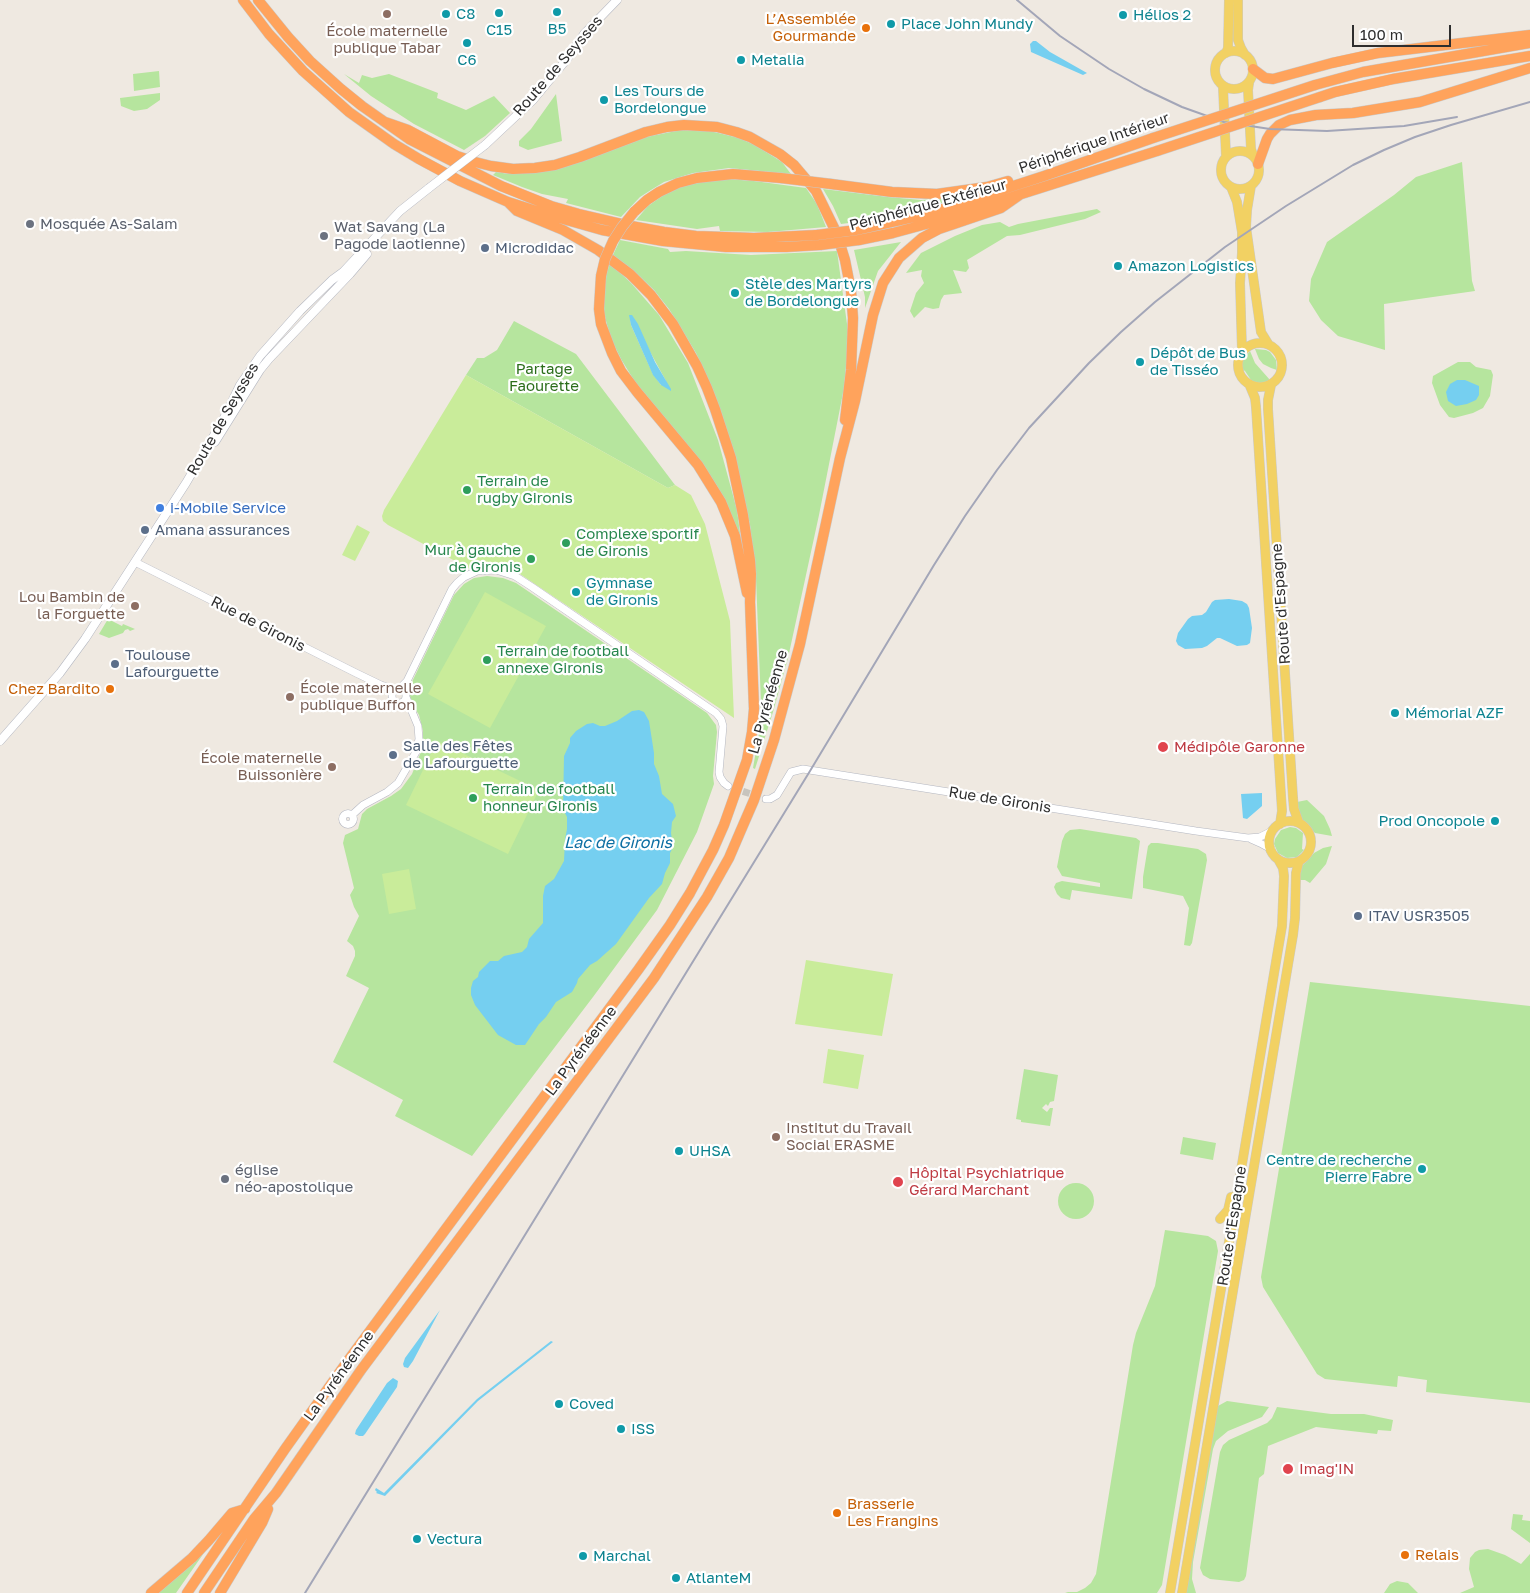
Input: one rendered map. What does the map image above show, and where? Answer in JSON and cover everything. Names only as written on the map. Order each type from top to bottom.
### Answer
[{"type":"highway","points":[[243,0],[269,34],[303,71],[349,112],[419,159],[460,181],[508,202],[549,216],[602,230],[662,241],[735,247],[786,247],[819,240]]},
{"type":"highway","name":"Périphérique Intérieur","points":[[258,0],[310,61],[341,89],[409,139],[501,186],[551,206],[631,226],[696,236],[754,238],[819,240],[857,235],[1044,176],[1315,85],[1362,72],[1530,43]]},
{"type":"highway","points":[[1253,69],[1265,78],[1274,79],[1378,53],[1530,35]]},
{"type":"highway","name":"Périphérique Extérieur","points":[[857,235],[893,233],[930,223],[1335,92],[1375,83],[1530,56]]},
{"type":"highway","points":[[1256,160],[1270,134],[1280,125],[1290,120],[1316,115],[1353,113],[1420,102],[1530,68]]},
{"type":"highway","points":[[385,122],[408,130],[457,156],[491,166],[513,169],[555,165],[646,132],[684,125],[718,127],[736,132],[750,137],[780,154],[794,165],[816,191],[837,234],[845,260],[851,291],[853,342],[840,458]]},
{"type":"highway","points":[[750,602],[735,536],[721,502],[698,465],[637,392],[622,371],[612,353],[601,324],[599,309],[601,276],[605,259],[622,227],[634,212],[659,192],[678,183],[697,178],[733,174],[892,192],[937,194],[986,187],[1030,175],[1044,176]]},
{"type":"highway","points":[[840,458],[855,401],[877,298],[891,269],[922,238],[939,229],[1001,208],[1021,194]]},
{"type":"highway","points":[[508,202],[516,211],[563,230],[615,262],[651,295],[681,336],[707,388],[731,458],[749,553],[751,574],[750,602]]},
{"type":"highway","name":"La Pyrénéenne","points":[[204,1593],[254,1519],[276,1493],[361,1370],[654,978],[686,931],[729,858],[756,792],[774,740],[788,690],[840,458]]},
{"type":"highway","name":"La Pyrénéenne","points":[[187,1593],[285,1449],[392,1301],[638,970],[690,893],[724,825],[747,760],[754,709],[750,602]]},
{"type":"highway","points":[[220,1593],[262,1523],[276,1493]]},
{"type":"highway","points":[[151,1593],[192,1558],[232,1513],[245,1509]]},
{"type":"main road","name":"Route de Seysses","points":[[0,741],[66,666],[269,359],[429,188],[485,145],[533,100],[568,59],[584,34],[616,0]]},
{"type":"main road","points":[[1226,156],[1223,87],[1216,78],[1215,69],[1218,60],[1226,53],[1228,48],[1229,0]]},
{"type":"main road","points":[[1238,0],[1238,40],[1241,48],[1251,61],[1253,69],[1248,90],[1250,139],[1256,160],[1258,176],[1251,186],[1247,210],[1248,240],[1261,332],[1269,345],[1277,351],[1282,368],[1279,376],[1266,388],[1250,386],[1242,379],[1238,369],[1238,359],[1242,350],[1240,283],[1242,232],[1235,193],[1224,181],[1220,172],[1221,164],[1226,156],[1234,151],[1249,152],[1256,160]]},
{"type":"main road","points":[[1226,53],[1238,52],[1246,55]]},
{"type":"main road","points":[[1223,87],[1236,90],[1249,83]]},
{"type":"main road","points":[[1231,187],[1241,189],[1251,186]]},
{"type":"main road","points":[[1242,350],[1257,343],[1269,345]]},
{"type":"main road","name":"Route d'Espagne","points":[[1271,385],[1268,409],[1293,798],[1296,817],[1299,823]]},
{"type":"main road","name":"Route d'Espagne","points":[[1250,386],[1256,407],[1282,811],[1280,824]]},
{"type":"main road","points":[[1289,821],[1299,823],[1308,831],[1311,844],[1309,850],[1299,861],[1286,862],[1278,859],[1271,850],[1270,838],[1272,832],[1280,824],[1289,821]]},
{"type":"main road","name":"Route d'Espagne","points":[[1170,1593],[1282,926],[1284,876],[1278,859]]},
{"type":"main road","name":"Route d'Espagne","points":[[1182,1593],[1293,935],[1296,872],[1299,861]]},
{"type":"main road","points":[[1220,1219],[1228,1210],[1234,1181],[1244,1153]]},
{"type":"street","name":"Rue de Gironis","points":[[135,562],[381,685],[396,692],[403,691],[404,698],[394,700],[396,692]]},
{"type":"street","points":[[352,815],[363,805],[393,788],[402,777],[416,752],[419,733],[416,720],[404,698],[407,681],[449,597],[461,584],[474,576],[486,573],[506,573],[515,576],[716,713],[721,719],[722,726],[719,772],[720,777],[728,786]]},
{"type":"street","points":[[396,692],[407,681]]},
{"type":"street","name":"Rue de Gironis","points":[[766,799],[777,795],[791,772],[803,769],[1248,838],[1260,837],[1272,832]]},
{"type":"street","name":"Rue de Gironis","points":[[1248,838],[1271,850]]},
{"type":"green space","points":[[159,71],[160,87],[134,91],[133,74]]},
{"type":"green space","points":[[344,74],[359,83],[362,75],[372,78],[389,74],[438,93],[437,98],[466,110],[494,96],[510,113],[485,136],[464,150],[414,124],[371,96]]},
{"type":"green space","points":[[160,93],[160,100],[147,109],[134,111],[121,106],[120,98]]},
{"type":"green space","points":[[556,94],[562,141],[528,150],[519,146],[519,141],[531,129]]},
{"type":"green space","points":[[681,130],[710,131],[739,138],[755,145],[782,162],[791,174],[729,168],[693,173],[664,182],[640,197],[621,217],[566,203],[568,199],[542,194],[493,175],[496,172],[509,174],[528,173],[646,137]]},
{"type":"green space","points":[[1462,162],[1472,281],[1475,291],[1384,304],[1385,350],[1338,336],[1321,320],[1309,301],[1311,279],[1327,242],[1394,195],[1416,177]]},
{"type":"green space","points":[[729,179],[806,188],[817,204],[826,227],[768,232],[720,231],[719,226],[697,229],[636,220],[648,206],[665,194],[683,186]]},
{"type":"green space","points":[[823,189],[921,200],[949,198],[951,200],[916,211],[879,219],[841,224]]},
{"type":"green space","points":[[1097,209],[1101,212],[1085,219],[1020,235],[1007,236],[967,260],[969,268],[966,272],[953,270],[962,293],[944,295],[939,308],[925,307],[914,318],[910,311],[916,293],[924,283],[921,276],[922,270],[906,273],[921,253],[982,225],[1000,222],[1009,227]]},
{"type":"green space","points":[[620,240],[668,249],[670,252],[686,251],[751,255],[837,251],[847,324],[844,388],[788,658],[755,769],[753,768],[760,728],[761,703],[756,579],[750,525],[735,455],[696,353],[669,309],[654,290],[613,255]]},
{"type":"green space","points":[[901,242],[878,271],[865,308],[865,297],[854,250]]},
{"type":"green space","points":[[609,265],[613,266],[631,283],[659,315],[688,363],[718,440],[737,510],[740,533],[717,486],[704,466],[635,382],[621,359],[611,339],[603,307],[605,280]],"holes":[[[630,315],[666,381],[661,385],[653,374],[631,325]]]},
{"type":"green space","name":"Partage Faourette","points":[[514,321],[576,354],[675,485],[668,488],[466,375],[477,358],[484,358],[497,350]]},
{"type":"green space","points":[[1255,349],[1270,352],[1276,360],[1277,370],[1263,364]]},
{"type":"green space","points":[[1250,351],[1255,363],[1270,380],[1267,382],[1253,383],[1242,369],[1243,360]]},
{"type":"green space","points":[[1458,362],[1470,362],[1476,367],[1491,370],[1493,375],[1490,396],[1483,408],[1454,418],[1449,417],[1440,405],[1432,383],[1433,376]]},
{"type":"green space","name":"Complexe sportif de Gironis","points":[[466,375],[668,488],[675,485],[691,495],[705,524],[730,621],[734,718],[520,574],[480,562],[470,569],[383,521],[384,510]]},
{"type":"green space","points":[[357,525],[370,532],[355,561],[342,555]]},
{"type":"green space","points":[[487,576],[503,578],[516,583],[707,713],[716,725],[717,732],[714,784],[697,832],[657,910],[472,1156],[395,1116],[403,1100],[333,1062],[369,988],[346,976],[355,956],[353,946],[347,941],[359,916],[350,895],[354,888],[343,843],[345,835],[358,829],[362,814],[367,809],[401,789],[412,774],[422,749],[423,731],[419,715],[411,702],[409,688],[454,595],[464,584],[474,578]]},
{"type":"green space","name":"Terrain de football annexe Gironis","points":[[485,592],[546,626],[490,728],[428,694]]},
{"type":"green space","points":[[108,619],[122,626],[123,624],[135,629],[125,630],[123,633],[109,638],[99,634]]},
{"type":"green space","name":"Terrain de football honneur Gironis","points":[[437,741],[539,790],[508,854],[406,805]]},
{"type":"green space","points":[[1307,800],[1324,816],[1332,836],[1315,833],[1301,819],[1297,802]]},
{"type":"green space","points":[[1290,827],[1296,828],[1303,833],[1302,849],[1304,850],[1297,857],[1287,858],[1278,853],[1274,844],[1281,830]]},
{"type":"green space","points":[[1080,829],[1136,838],[1140,841],[1132,899],[1072,890],[1070,900],[1061,898],[1057,894],[1054,887],[1056,883],[1062,881],[1100,887],[1100,883],[1062,876],[1057,867],[1065,834],[1070,830]]},
{"type":"green space","points":[[1151,843],[1198,849],[1206,854],[1207,860],[1190,946],[1184,945],[1189,908],[1183,896],[1143,888],[1148,846]]},
{"type":"green space","points":[[1332,846],[1326,864],[1310,883],[1300,880],[1299,873],[1301,867],[1314,853]]},
{"type":"green space","points":[[409,869],[416,909],[389,914],[382,874]]},
{"type":"green space","points":[[806,960],[893,974],[882,1036],[795,1024]]},
{"type":"green space","points":[[1310,982],[1530,1006],[1530,1403],[1426,1392],[1427,1380],[1398,1376],[1397,1387],[1325,1379],[1317,1374],[1263,1287],[1261,1277]]},
{"type":"green space","points":[[828,1049],[864,1055],[858,1089],[823,1083]]},
{"type":"green space","points":[[1024,1069],[1058,1075],[1054,1101],[1042,1108],[1047,1112],[1050,1108],[1053,1108],[1050,1126],[1021,1122],[1021,1120],[1016,1119]]},
{"type":"green space","points":[[1183,1137],[1216,1143],[1213,1160],[1180,1154]]},
{"type":"green space","points":[[1076,1183],[1089,1188],[1094,1201],[1089,1214],[1076,1219],[1063,1214],[1058,1201],[1063,1188]]},
{"type":"green space","points":[[1165,1230],[1208,1236],[1216,1241],[1218,1251],[1162,1585],[1157,1593],[1068,1593],[1065,1592],[1077,1592],[1085,1588],[1091,1583],[1096,1574],[1133,1345],[1155,1286]]},
{"type":"green space","points":[[1227,1401],[1269,1407],[1262,1417],[1228,1431],[1216,1441],[1193,1562],[1192,1579],[1196,1593],[1186,1593],[1216,1410],[1218,1406]]},
{"type":"green space","points":[[1277,1407],[1331,1414],[1364,1414],[1393,1420],[1391,1431],[1378,1430],[1377,1434],[1316,1427],[1268,1446],[1264,1474],[1259,1478],[1246,1576],[1244,1580],[1239,1582],[1210,1579],[1203,1575],[1200,1568],[1220,1452],[1223,1445],[1229,1440],[1267,1423],[1272,1418]]},
{"type":"green space","points":[[1513,1514],[1523,1515],[1522,1520],[1530,1521],[1530,1543],[1511,1529]]},
{"type":"green space","points":[[1488,1549],[1505,1555],[1521,1564],[1530,1554],[1530,1593],[1460,1593],[1474,1587],[1469,1569],[1470,1558],[1479,1550]]},
{"type":"green space","points":[[206,1550],[176,1593],[156,1593]]},
{"type":"green space","points":[[1397,1581],[1408,1583],[1418,1593],[1384,1593],[1390,1584]]},
{"type":"water","points":[[1036,41],[1050,52],[1087,73],[1083,75],[1031,52],[1030,44]]},
{"type":"water","points":[[629,315],[632,315],[638,324],[655,362],[671,391],[661,385],[653,375],[631,325]]},
{"type":"water","points":[[1457,380],[1465,380],[1479,386],[1479,395],[1476,400],[1456,406],[1448,401],[1446,392],[1450,384]]},
{"type":"water","points":[[1229,599],[1242,601],[1249,608],[1252,628],[1250,643],[1237,646],[1217,638],[1202,648],[1185,649],[1178,645],[1176,641],[1178,633],[1188,619],[1192,616],[1202,615],[1215,600]]},
{"type":"water","name":"Lac de Gironis","points":[[639,710],[644,712],[649,721],[654,764],[659,776],[662,794],[673,804],[676,816],[672,822],[673,847],[670,853],[670,863],[662,884],[649,898],[616,944],[590,965],[578,979],[572,992],[556,1002],[525,1045],[516,1045],[498,1035],[475,1005],[471,995],[473,981],[490,961],[498,961],[504,956],[522,952],[527,947],[529,939],[543,923],[545,886],[554,879],[564,861],[567,817],[563,809],[564,756],[570,743],[570,738],[576,731],[587,724],[593,723],[605,726],[632,711]]},
{"type":"water","points":[[1262,793],[1262,806],[1247,819],[1243,818],[1241,794]]},
{"type":"water","points":[[440,1310],[413,1361],[408,1368],[404,1367],[405,1358]]},
{"type":"water","points":[[551,1341],[553,1342],[478,1401],[385,1496],[376,1493],[376,1488],[384,1493],[477,1399]]},
{"type":"water","points":[[393,1378],[398,1381],[397,1387],[365,1434],[359,1436],[355,1434],[387,1383]]},
{"type":"tunnel","points":[[733,788],[766,799]]},
{"type":"railway","points":[[1017,0],[1060,36],[1109,69],[1144,89],[1182,107],[1224,122],[1270,129],[1327,131],[1404,126],[1457,117]]},
{"type":"railway","points":[[305,1593],[810,771],[934,565],[965,516],[1029,428],[1089,363],[1155,302],[1225,247],[1286,206],[1353,165],[1384,150],[1451,125],[1530,102]]},
{"type":"place","name":"B5","points":[[557,12]]},
{"type":"place","name":"C15","points":[[499,13]]},
{"type":"place","name":"École maternelle publique Tabar","points":[[387,14]]},
{"type":"place","name":"C8","points":[[446,14]]},
{"type":"place","name":"Hélios 2","points":[[1123,15]]},
{"type":"place","name":"Place John Mundy","points":[[891,24]]},
{"type":"place","name":"L’Assemblée Gourmande","points":[[866,28]]},
{"type":"place","name":"C6","points":[[467,43]]},
{"type":"place","name":"Metalia","points":[[741,60]]},
{"type":"place","name":"Les Tours de Bordelongue","points":[[604,100]]},
{"type":"place","name":"Mosquée As-Salam","points":[[30,224]]},
{"type":"place","name":"Wat Savang (La Pagode laotienne)","points":[[324,236]]},
{"type":"place","name":"Microdidac","points":[[485,248]]},
{"type":"place","name":"Amazon Logistics","points":[[1118,266]]},
{"type":"place","name":"Stèle des Martyrs de Bordelongue","points":[[735,293]]},
{"type":"place","name":"Dépôt de Bus de Tisséo","points":[[1140,362]]},
{"type":"place","name":"Terrain de rugby Gironis","points":[[467,490]]},
{"type":"place","name":"i-Mobile Service","points":[[160,508]]},
{"type":"place","name":"Amana assurances","points":[[145,530]]},
{"type":"place","name":"Complexe sportif de Gironis","points":[[566,543]]},
{"type":"place","name":"Mur à gauche de Gironis","points":[[531,559]]},
{"type":"place","name":"Gymnase de Gironis","points":[[576,592]]},
{"type":"place","name":"Lou Bambin de la Forguette","points":[[135,606]]},
{"type":"place","name":"Terrain de football annexe Gironis","points":[[487,660]]},
{"type":"place","name":"Toulouse Lafourguette","points":[[115,664]]},
{"type":"place","name":"Chez Bardito","points":[[110,689]]},
{"type":"place","name":"École maternelle publique Buffon","points":[[290,697]]},
{"type":"place","name":"Mémorial AZF","points":[[1395,713]]},
{"type":"place","name":"Médipôle Garonne","points":[[1163,747]]},
{"type":"place","name":"Salle des Fêtes de Lafourguette","points":[[393,755]]},
{"type":"place","name":"École maternelle Buissonière","points":[[332,767]]},
{"type":"place","name":"Terrain de football honneur Gironis","points":[[473,798]]},
{"type":"place","name":"Prod Oncopole","points":[[1495,821]]},
{"type":"place","name":"ITAV USR3505","points":[[1358,916]]},
{"type":"place","name":"Institut du Travail Social ERASME","points":[[776,1137]]},
{"type":"place","name":"UHSA","points":[[679,1151]]},
{"type":"place","name":"Centre de recherche Pierre Fabre","points":[[1422,1169]]},
{"type":"place","name":"église néo-apostolique","points":[[225,1179]]},
{"type":"place","name":"Hôpital Psychiatrique Gérard Marchant","points":[[898,1182]]},
{"type":"place","name":"Coved","points":[[559,1404]]},
{"type":"place","name":"ISS","points":[[621,1429]]},
{"type":"place","name":"Imag'IN","points":[[1288,1469]]},
{"type":"place","name":"Brasserie Les Frangins","points":[[837,1513]]},
{"type":"place","name":"Vectura","points":[[417,1539]]},
{"type":"place","name":"Relais","points":[[1405,1555]]},
{"type":"place","name":"Marchal","points":[[583,1556]]},
{"type":"place","name":"AtlanteM","points":[[676,1578]]}]
